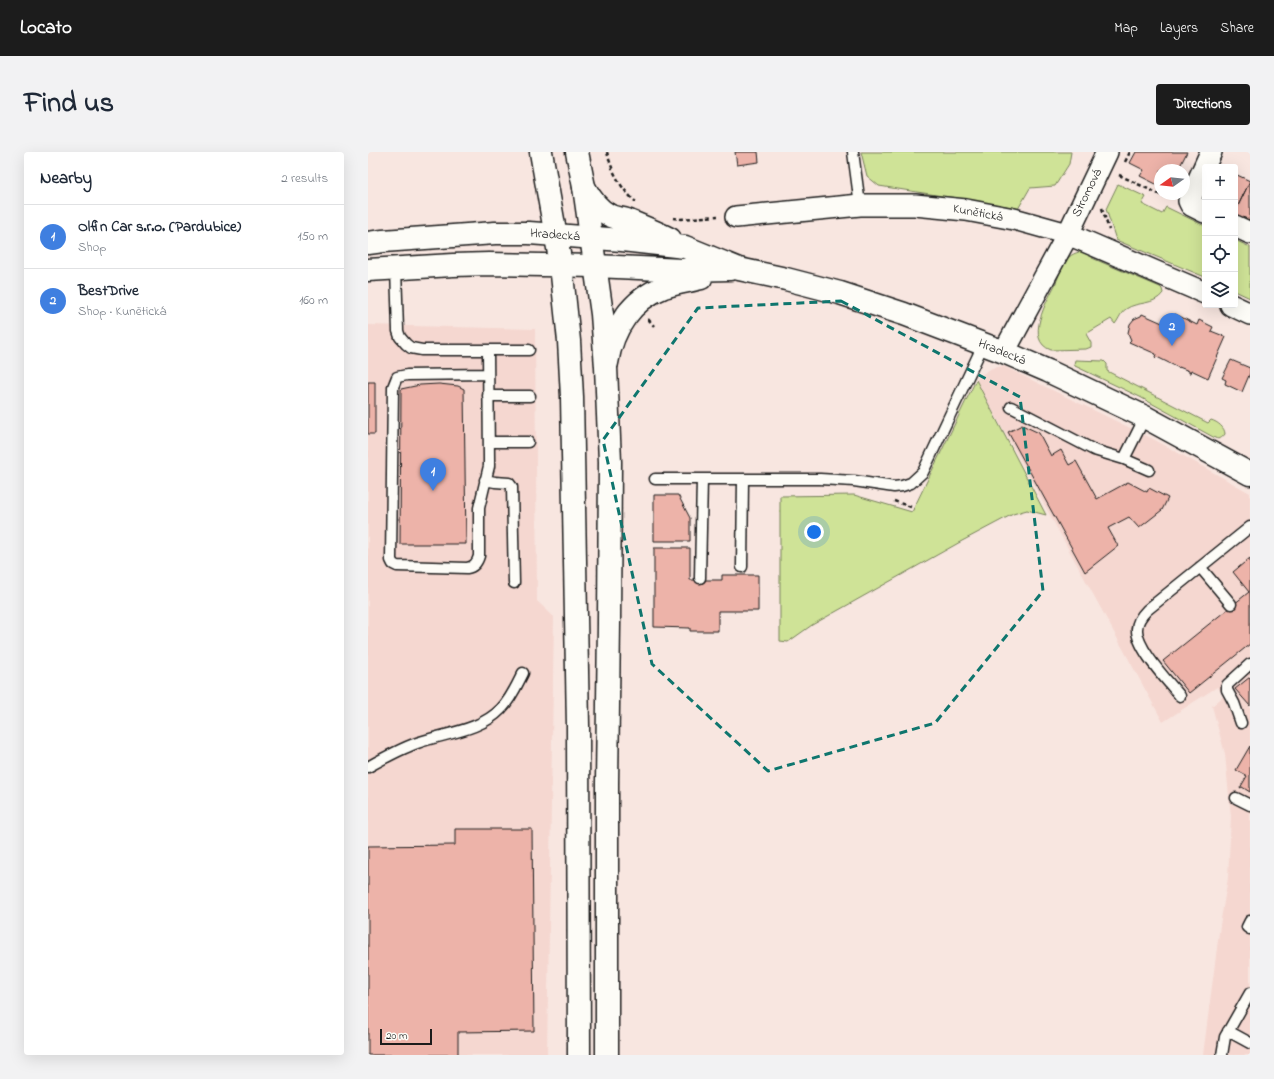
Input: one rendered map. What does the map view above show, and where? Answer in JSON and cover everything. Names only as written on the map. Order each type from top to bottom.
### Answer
[{"type":"main road","points":[[541,152],[561,265],[569,341],[574,466],[578,734],[579,1055]]},
{"type":"main road","points":[[577,152],[584,187],[602,314],[610,462],[606,1055]]},
{"type":"main road","points":[[584,187],[595,204],[610,215],[658,233],[685,247]]},
{"type":"main road","name":"Hradecká","points":[[368,243],[495,233],[529,233],[556,234],[685,247],[739,269],[840,293],[904,314],[1004,352],[1145,417],[1250,474]]},
{"type":"main road","name":"Hradecká","points":[[368,270],[482,264],[595,266],[683,270],[739,269]]},
{"type":"main road","points":[[606,367],[610,346],[618,327],[626,316],[644,298],[665,287],[739,269]]},
{"type":"street","name":"Stromová","points":[[1004,352],[1068,234],[1107,152]]},
{"type":"street","points":[[1197,206],[1211,152]]},
{"type":"street","name":"Kunětická","points":[[736,217],[860,205],[915,205],[966,210],[1014,219],[1068,234],[1202,293]]},
{"type":"street","points":[[1238,227],[1250,233]]},
{"type":"street","points":[[1237,308],[1250,314]]},
{"type":"lane","points":[[853,152],[860,205]]},
{"type":"lane","points":[[396,268],[397,324],[400,337],[411,348],[422,350],[529,350]]},
{"type":"lane","points":[[655,479],[837,480],[894,487],[911,483],[925,468],[983,344]]},
{"type":"lane","points":[[488,350],[489,466],[479,508],[478,562],[471,568],[397,566],[393,564],[391,560],[394,382],[397,377],[407,375],[488,374]]},
{"type":"lane","points":[[488,396],[530,396]]},
{"type":"lane","points":[[1011,407],[1094,450],[1124,459],[1149,470]]},
{"type":"lane","points":[[1124,459],[1145,417]]},
{"type":"lane","points":[[489,442],[528,442]]},
{"type":"lane","points":[[700,578],[702,479]]},
{"type":"lane","points":[[742,567],[743,479]]},
{"type":"lane","points":[[485,480],[509,483],[512,487],[514,583]]},
{"type":"lane","points":[[1180,696],[1140,644],[1137,629],[1139,621],[1147,610],[1250,527]]},
{"type":"lane","points":[[1200,567],[1231,604]]},
{"type":"lane","points":[[1241,723],[1234,703],[1227,690],[1227,684],[1250,664]]},
{"type":"lane","points":[[368,767],[401,749],[418,742],[475,726],[485,721],[502,708],[509,700],[523,672]]},
{"type":"lane","points":[[1236,798],[1250,806]]},
{"type":"lane","points":[[1250,921],[1247,927],[1250,928]]},
{"type":"lane","points":[[1222,1055],[1223,1042],[1250,993]]},
{"type":"lane","points":[[1228,1031],[1250,1043]]},
{"type":"path","points":[[607,152],[614,174],[621,186],[640,205]]},
{"type":"path","points":[[1119,175],[1161,195],[1197,206]]},
{"type":"path","points":[[670,218],[680,219],[714,216],[736,217]]},
{"type":"highlighted area","points":[[841,301],[1020,397],[1043,591],[935,723],[768,771],[652,664],[603,440],[698,308]]},
{"type":"shaded area","points":[[368,325],[535,329],[537,601],[554,617],[547,1055],[368,1055]]},
{"type":"shaded area","points":[[1003,366],[1155,440],[1250,493],[1250,1055],[1203,1055],[1220,925],[1228,878],[1231,817],[1225,754],[1212,706],[1225,695],[1217,687],[1163,722],[976,380],[992,368]]},
{"type":"green space","points":[[861,152],[1071,152],[1069,164],[1055,186],[1030,188],[1018,209],[879,186],[867,176]]},
{"type":"green space","points":[[1118,184],[1146,197],[1142,204],[1162,214],[1166,207],[1202,225],[1202,276],[1116,240],[1106,209]]},
{"type":"green space","points":[[1238,241],[1250,247],[1250,298],[1238,292]]},
{"type":"green space","points":[[1090,251],[1094,252],[1092,258],[1160,287],[1163,293],[1155,300],[1135,305],[1124,310],[1115,324],[1111,319],[1086,334],[1091,343],[1091,347],[1086,349],[1051,350],[1043,345],[1039,338],[1038,329],[1043,310],[1069,257],[1076,253]]},
{"type":"green space","points":[[1075,360],[1104,361],[1107,364],[1107,371],[1208,423],[1211,420],[1216,422],[1222,427],[1225,434],[1223,437],[1218,439],[1215,438],[1140,397],[1075,366]]},
{"type":"green space","points":[[976,380],[1046,515],[1027,510],[1013,514],[812,625],[788,642],[780,641],[780,496],[854,495],[912,512]]},
{"type":"building","points":[[735,152],[758,152],[759,162],[737,165]]},
{"type":"building","points":[[1136,152],[1187,152],[1181,164],[1154,164],[1154,183],[1140,176],[1144,170],[1130,163]]},
{"type":"building","points":[[1238,175],[1250,181],[1238,206]]},
{"type":"building","points":[[1250,181],[1250,219],[1248,222],[1238,217],[1238,206]]},
{"type":"building","points":[[1142,314],[1169,326],[1175,314],[1197,325],[1199,320],[1213,327],[1211,331],[1226,337],[1208,378],[1191,370],[1189,373],[1189,371],[1179,368],[1157,357],[1156,358],[1156,354],[1129,342],[1131,340],[1128,333],[1130,324],[1134,319]]},
{"type":"building","points":[[1231,360],[1250,368],[1250,373],[1242,392],[1225,384],[1226,380],[1222,378]]},
{"type":"building","points":[[368,382],[375,382],[375,434],[368,434]]},
{"type":"building","points":[[439,384],[458,386],[464,389],[466,544],[400,544],[401,389],[420,385]]},
{"type":"building","points":[[1022,425],[1039,433],[1051,456],[1061,450],[1069,465],[1076,461],[1097,499],[1128,482],[1147,492],[1149,488],[1168,498],[1162,510],[1139,528],[1129,517],[1108,528],[1118,546],[1085,572],[1008,432]]},
{"type":"building","points":[[654,495],[678,495],[690,518],[690,541],[654,541]]},
{"type":"building","points":[[654,548],[690,548],[690,580],[722,580],[722,575],[758,575],[758,611],[718,611],[718,631],[690,631],[690,628],[654,627]]},
{"type":"building","points":[[1250,558],[1250,644],[1189,693],[1163,661],[1249,592],[1233,572]]},
{"type":"building","points":[[1250,677],[1250,706],[1235,689]]},
{"type":"building","points":[[1250,746],[1250,792],[1242,787],[1240,788],[1247,776],[1236,770]]},
{"type":"building","points":[[455,829],[532,829],[534,1031],[458,1032],[458,1055],[368,1055],[368,846],[455,845]]},
{"type":"place","name":"BestDrive","points":[[1172,346]]},
{"type":"place","name":"Olfin Car s.r.o. (Pardubice)","points":[[433,491]]}]
